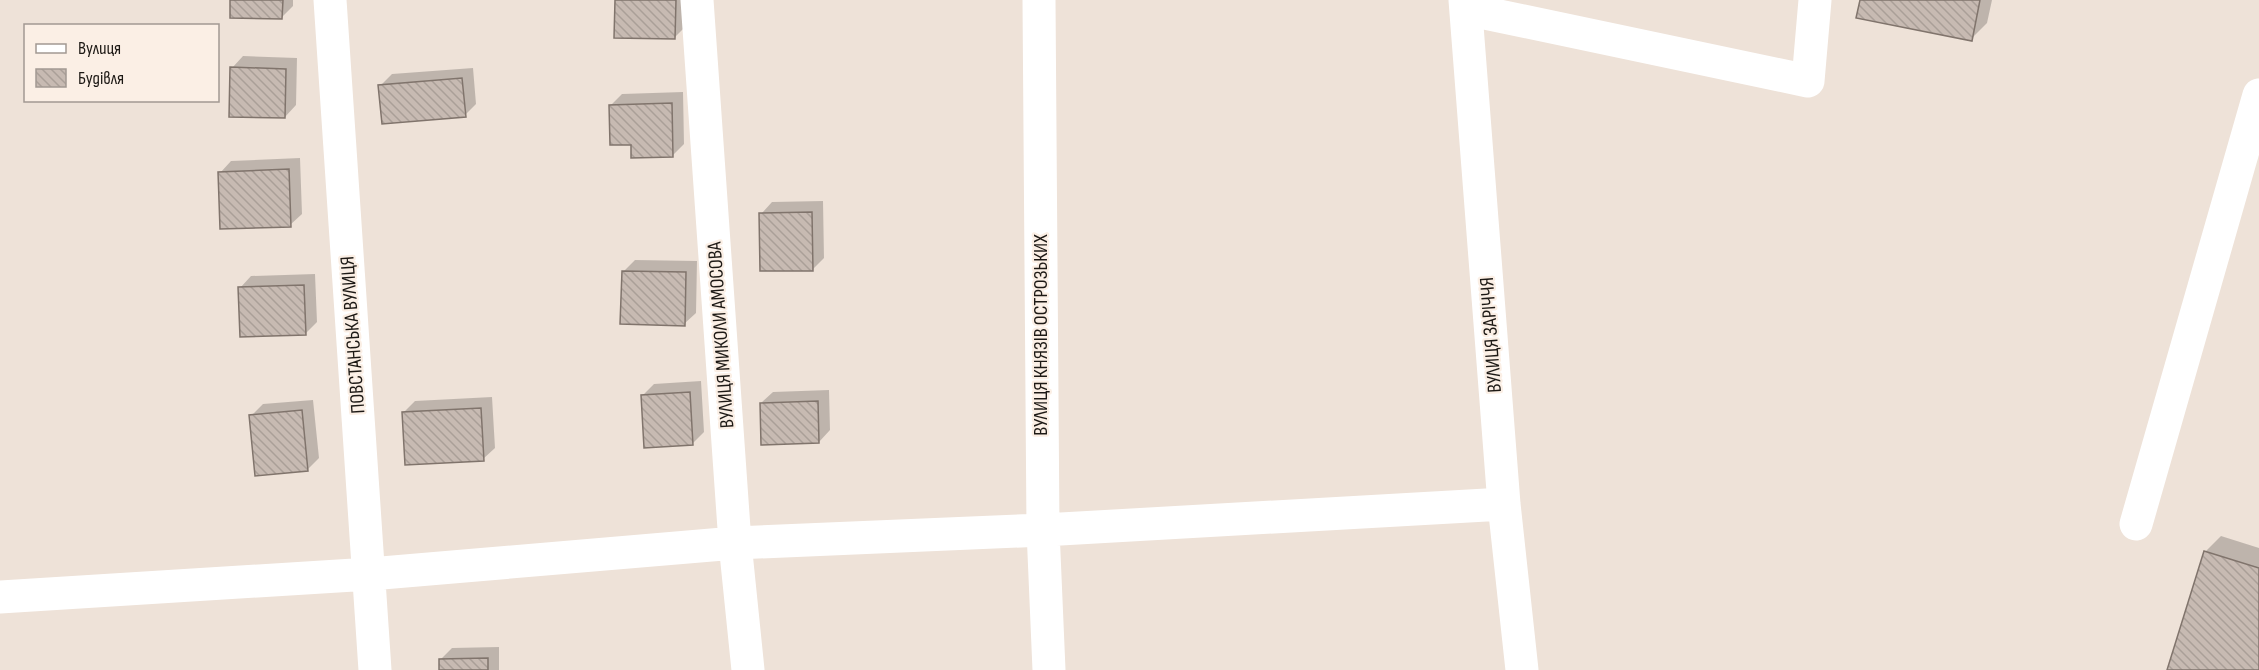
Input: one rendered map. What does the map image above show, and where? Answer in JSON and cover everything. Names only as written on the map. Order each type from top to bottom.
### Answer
[{"type":"street","name":"ПОВСТАНСЬКА ВУЛИЦЯ","points":[[330,0],[375,670]]},
{"type":"street","name":"ВУЛИЦЯ МИКОЛИ АМОСОВА","points":[[697,0],[735,543],[748,670]]},
{"type":"street","name":"ВУЛИЦЯ КНЯЗІВ ОСТРОЗЬКИХ","points":[[1039,0],[1043,530],[1049,670]]},
{"type":"street","points":[[1466,4],[1808,81],[1815,0]]},
{"type":"street","name":"ВУЛИЦЯ ЗАРІЧЧЯ","points":[[1466,4],[1504,504],[1522,670]]},
{"type":"street","points":[[2136,524],[2259,95]]},
{"type":"street","points":[[0,597],[370,574],[735,543],[1043,530],[1504,504]]},
{"type":"building","points":[[230,0],[283,0],[282,19],[230,18]]},
{"type":"building","points":[[615,0],[676,0],[675,39],[614,38]]},
{"type":"building","points":[[1860,0],[1980,0],[1972,41],[1856,18]]},
{"type":"building","points":[[230,67],[286,69],[285,118],[229,117]]},
{"type":"building","points":[[462,78],[466,117],[382,124],[378,85]]},
{"type":"building","points":[[672,103],[673,157],[631,158],[631,145],[610,145],[609,105]]},
{"type":"building","points":[[289,169],[291,227],[220,229],[218,172]]},
{"type":"building","points":[[812,212],[813,271],[760,271],[759,213]]},
{"type":"building","points":[[622,271],[686,272],[685,326],[620,324]]},
{"type":"building","points":[[304,285],[306,335],[240,337],[238,287]]},
{"type":"building","points":[[690,392],[693,445],[644,448],[641,395]]},
{"type":"building","points":[[818,401],[819,443],[761,445],[760,403]]},
{"type":"building","points":[[481,408],[484,461],[405,465],[402,412]]},
{"type":"building","points":[[302,410],[308,471],[255,476],[249,415]]},
{"type":"building","points":[[2204,551],[2259,568],[2259,670],[2167,670]]},
{"type":"building","points":[[488,658],[488,670],[439,670],[439,659]]}]
